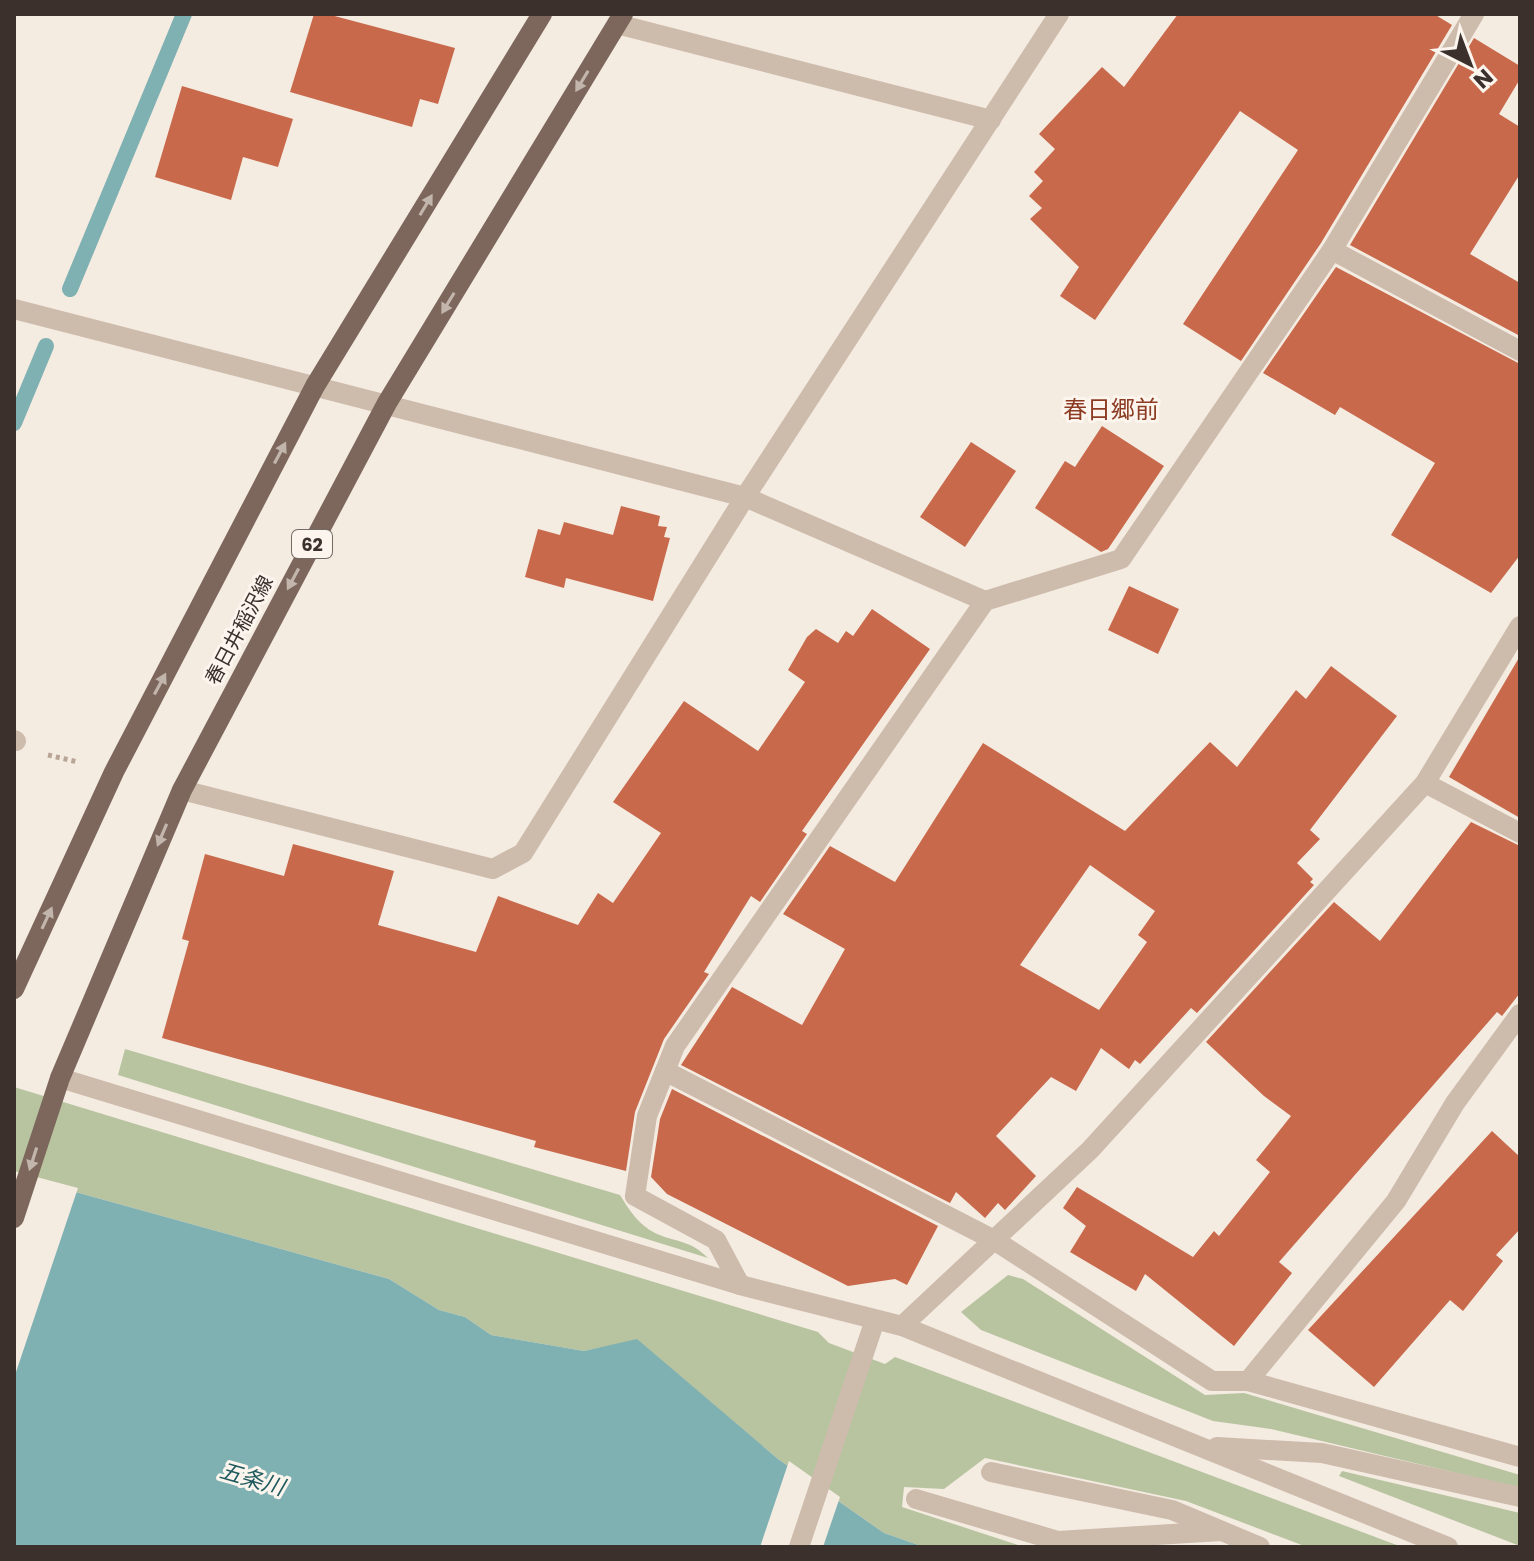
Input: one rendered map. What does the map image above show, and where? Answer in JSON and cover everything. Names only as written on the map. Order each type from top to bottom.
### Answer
[{"type":"main road","points":[[14,989],[114,772],[315,386],[542,14]]},
{"type":"main road","name":"春日井稲沢線","points":[[14,1218],[60,1078],[182,790],[387,403],[620,19]]},
{"type":"street","points":[[182,790],[493,869],[523,853],[745,497],[1059,14]]},
{"type":"street","points":[[740,1285],[716,1240],[635,1196],[647,1116],[675,1046],[985,601],[1121,559],[1332,250],[1474,14]]},
{"type":"street","points":[[620,19],[991,120]]},
{"type":"street","points":[[1332,250],[1520,351]]},
{"type":"street","points":[[14,309],[745,497],[985,601]]},
{"type":"street","points":[[902,1326],[1090,1150],[1425,783],[1520,626]]},
{"type":"street","points":[[1425,783],[1520,833]]},
{"type":"street","points":[[1248,1381],[1396,1201],[1455,1103],[1520,1014]]},
{"type":"street","points":[[665,1071],[994,1240],[1212,1381],[1248,1381],[1520,1457]]},
{"type":"street","points":[[60,1078],[740,1285],[902,1326],[1448,1547]]},
{"type":"street","points":[[799,1547],[875,1320]]},
{"type":"street","points":[[1201,1446],[1322,1453],[1520,1497]]},
{"type":"street","points":[[991,1472],[1172,1510],[1260,1547]]},
{"type":"street","points":[[916,1499],[1058,1541],[1221,1531]]},
{"type":"green space","points":[[125,1049],[620,1195],[635,1217],[649,1230],[689,1244],[708,1258],[118,1075]]},
{"type":"green space","points":[[14,1087],[818,1332],[829,1343],[885,1364],[895,1357],[1402,1547],[1307,1547],[1186,1501],[985,1458],[944,1489],[904,1487],[902,1507],[1024,1547],[924,1547],[884,1533],[778,1459],[637,1340],[584,1351],[491,1335],[465,1317],[439,1310],[389,1279],[14,1175]]},
{"type":"green space","points":[[1008,1275],[1023,1279],[1205,1395],[1244,1393],[1520,1475],[1520,1488],[1271,1429],[1213,1421],[981,1330],[961,1312]]},
{"type":"green space","points":[[1342,1471],[1520,1513],[1520,1546],[1339,1476]]},
{"type":"water","name":"五条川","points":[[14,1175],[389,1279],[439,1310],[465,1317],[491,1335],[584,1351],[637,1339],[778,1459],[884,1533],[924,1547],[14,1547]]},
{"type":"pier","points":[[14,1171],[78,1188],[14,1378]]},
{"type":"pier","points":[[789,1461],[840,1497],[823,1547],[760,1547]]},
{"type":"building","points":[[314,14],[327,14],[455,48],[438,104],[420,99],[412,127],[290,92]]},
{"type":"building","points":[[1178,14],[1434,14],[1452,25],[1321,243],[1241,361],[1183,324],[1298,150],[1240,111],[1095,320],[1060,296],[1079,267],[1030,219],[1042,208],[1029,196],[1043,181],[1034,172],[1055,149],[1039,134],[1102,67],[1124,87]]},
{"type":"building","points":[[1474,38],[1520,66],[1520,79],[1499,114],[1520,127],[1520,174],[1470,254],[1520,283],[1520,336],[1350,245]]},
{"type":"building","points":[[182,86],[293,119],[278,167],[243,157],[231,200],[155,177]]},
{"type":"building","points":[[1336,267],[1520,364],[1520,555],[1491,593],[1391,535],[1435,463],[1340,407],[1335,415],[1263,373]]},
{"type":"building","points":[[1102,426],[1164,466],[1108,549],[1101,552],[1035,508],[1065,461],[1075,467]]},
{"type":"building","points":[[971,442],[1016,471],[965,547],[920,517]]},
{"type":"building","points":[[621,506],[660,516],[658,526],[667,527],[664,537],[670,538],[653,601],[566,578],[564,588],[525,577],[538,529],[560,535],[564,522],[613,535]]},
{"type":"building","points":[[1129,586],[1179,609],[1158,654],[1108,630]]},
{"type":"building","points":[[872,609],[930,649],[802,831],[807,834],[760,902],[751,896],[704,972],[709,974],[664,1039],[635,1112],[626,1171],[534,1147],[536,1141],[162,1038],[189,941],[182,939],[205,854],[284,876],[293,844],[394,871],[378,925],[476,952],[498,896],[578,925],[598,893],[613,903],[661,833],[613,802],[684,701],[758,751],[805,682],[788,670],[807,637],[816,629],[838,643],[846,631],[853,636]]},
{"type":"building","points":[[1520,656],[1520,818],[1449,777]]},
{"type":"building","points":[[1331,666],[1397,716],[1310,830],[1320,839],[1297,863],[1313,879],[1310,882],[1314,885],[1197,1013],[1191,1008],[1140,1064],[1135,1060],[1129,1069],[1101,1048],[1076,1091],[1051,1077],[996,1136],[1036,1176],[1005,1210],[998,1203],[985,1218],[956,1192],[950,1203],[681,1065],[732,987],[802,1025],[845,949],[783,914],[830,846],[895,882],[983,743],[1125,831],[1210,742],[1237,767],[1296,690],[1306,699]],"holes":[[[1090,865],[1155,911],[1138,935],[1147,942],[1099,1010],[1020,965]]]},
{"type":"building","points":[[1471,822],[1520,846],[1520,993],[1502,1016],[1497,1012],[1279,1262],[1292,1273],[1234,1346],[1145,1274],[1136,1291],[1070,1252],[1086,1226],[1063,1208],[1077,1187],[1193,1257],[1214,1231],[1219,1236],[1270,1172],[1256,1160],[1291,1116],[1264,1096],[1206,1042],[1334,902],[1380,941]]},
{"type":"building","points":[[672,1089],[938,1226],[907,1285],[895,1279],[848,1286],[667,1194],[651,1177],[660,1119]]},
{"type":"building","points":[[1492,1131],[1520,1157],[1520,1229],[1496,1255],[1503,1261],[1463,1311],[1450,1300],[1374,1387],[1308,1330]]},
{"type":"waterway","points":[[70,289],[184,14]]},
{"type":"waterway","points":[[14,423],[46,346]]},
{"type":"district","name":"春日郷前","points":[[1111,409]]}]
